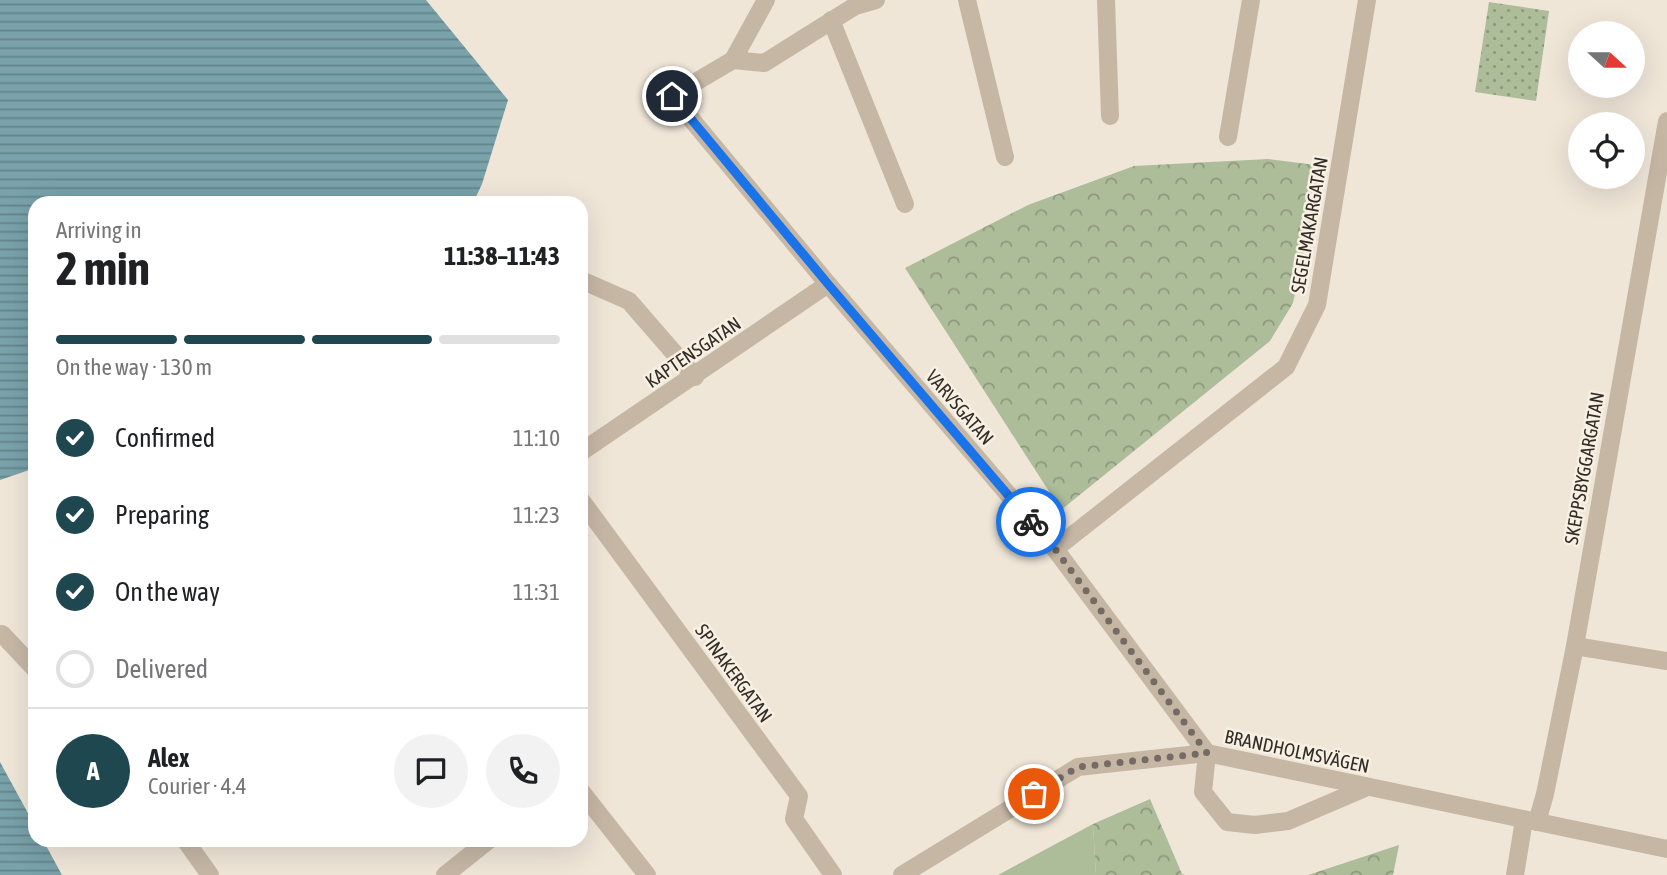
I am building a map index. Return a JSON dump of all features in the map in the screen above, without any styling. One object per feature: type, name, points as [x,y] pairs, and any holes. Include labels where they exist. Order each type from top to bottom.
[{"type":"street","points":[[766,0],[733,60],[764,63],[855,6],[876,0]]},
{"type":"street","points":[[967,0],[1005,157]]},
{"type":"street","points":[[1106,0],[1110,116]]},
{"type":"street","points":[[1228,136],[1251,0]]},
{"type":"street","name":"SEGELMAKARGATAN","points":[[1055,549],[1286,367],[1317,305],[1367,0]]},
{"type":"street","points":[[831,20],[905,204]]},
{"type":"street","name":"VARVSGATAN","points":[[733,60],[672,96],[828,284],[1055,549],[1207,753]]},
{"type":"street","name":"SKEPPSBYGGARGATAN","points":[[1515,875],[1530,821],[1545,794],[1574,646],[1667,121]]},
{"type":"street","points":[[588,283],[629,301],[695,377]]},
{"type":"street","name":"KAPTENSGATAN","points":[[588,447],[828,284]]},
{"type":"street","name":"SPINAKERGATAN","points":[[588,510],[799,796],[794,820],[834,875]]},
{"type":"street","points":[[2,634],[28,662]]},
{"type":"street","points":[[1574,646],[1667,661]]},
{"type":"street","points":[[1207,753],[1203,792],[1227,822],[1255,825],[1288,821],[1365,788]]},
{"type":"street","name":"BRANDHOLMSVÄGEN","points":[[902,875],[1078,767],[1207,753],[1667,849]]},
{"type":"street","points":[[588,800],[648,875]]},
{"type":"street","points":[[190,847],[210,875]]},
{"type":"street","points":[[445,875],[480,847]]},
{"type":"green space","points":[[1489,2],[1549,11],[1536,101],[1475,92]]},
{"type":"green space","points":[[1268,159],[1323,166],[1293,303],[1270,341],[1061,510],[905,268],[1028,205],[1134,166]]},
{"type":"green space","points":[[1150,799],[1182,874],[1185,875],[1096,875],[1093,824]]},
{"type":"green space","points":[[1093,824],[1096,875],[998,875]]},
{"type":"green space","points":[[1399,845],[1393,875],[1308,875]]},
{"type":"water","points":[[0,0],[426,0],[508,100],[476,196],[28,196],[28,470],[0,480]]},
{"type":"water","points":[[0,762],[28,813],[28,847],[47,847],[62,875],[0,875]]},
{"type":"way so far","points":[[1031,522],[1055,549],[1207,753],[1078,767],[1034,794]]},
{"type":"route","points":[[672,96],[1031,522]]}]
